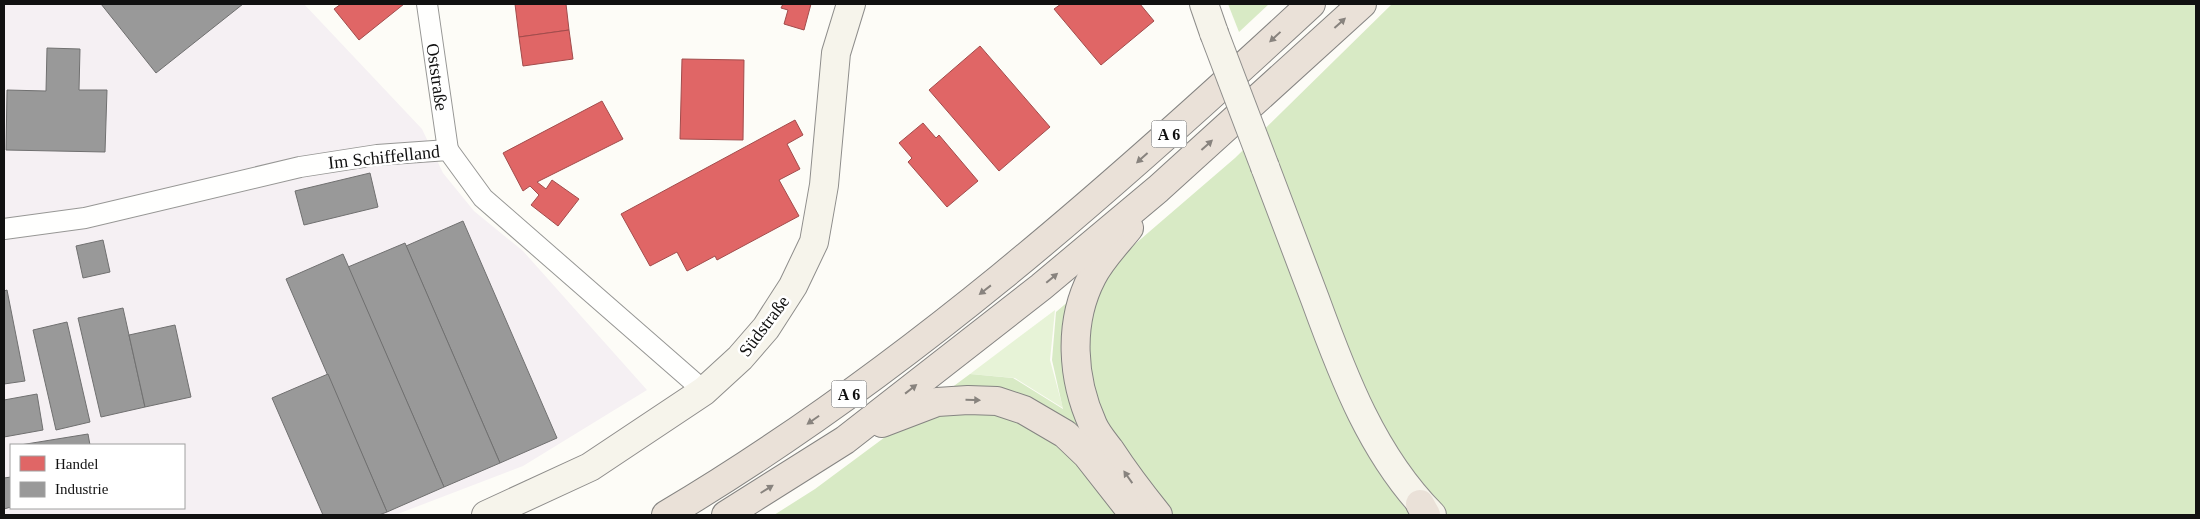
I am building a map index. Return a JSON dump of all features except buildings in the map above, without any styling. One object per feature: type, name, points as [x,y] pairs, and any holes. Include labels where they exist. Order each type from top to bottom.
[{"type":"highway","name":"A 6","points":[[666,515],[772,449],[834,406],[1023,260],[1138,162],[1310,4]]},
{"type":"highway","name":"A 6","points":[[726,515],[844,440],[1041,287],[1158,189],[1362,4]]},
{"type":"highway","points":[[1158,189],[1092,276],[1082,303],[1076,328],[1076,367],[1082,394],[1094,426],[1131,481],[1158,515]]},
{"type":"highway","points":[[844,440],[906,413],[938,402],[997,401],[1024,410],[1065,434],[1087,455],[1134,515]]},
{"type":"street","name":"Oststraße","points":[[426,4],[448,150]]},
{"type":"street","name":"Südstraße","points":[[486,515],[590,467],[704,390],[740,358],[766,328],[794,286],[814,242],[824,185],[836,54],[851,4]]},
{"type":"street","points":[[1204,4],[1332,346],[1379,448],[1426,511]]},
{"type":"street","name":"Im Schiffelland","points":[[4,229],[85,218],[300,167],[376,155],[448,150],[483,198],[704,390]]},
{"type":"shaded area","points":[[4,4],[304,4],[422,129],[443,173],[474,211],[523,251],[647,390],[523,466],[395,515],[4,515]]},
{"type":"green space","points":[[1228,4],[1269,4],[1239,32]]},
{"type":"green space","points":[[1392,4],[2196,4],[2196,515],[774,515],[815,489],[970,374],[1013,378],[1063,409],[1052,360],[1056,312],[1235,158]]},
{"type":"green space","points":[[1055,310],[1050,360],[1063,408],[1015,378],[970,374]]}]
